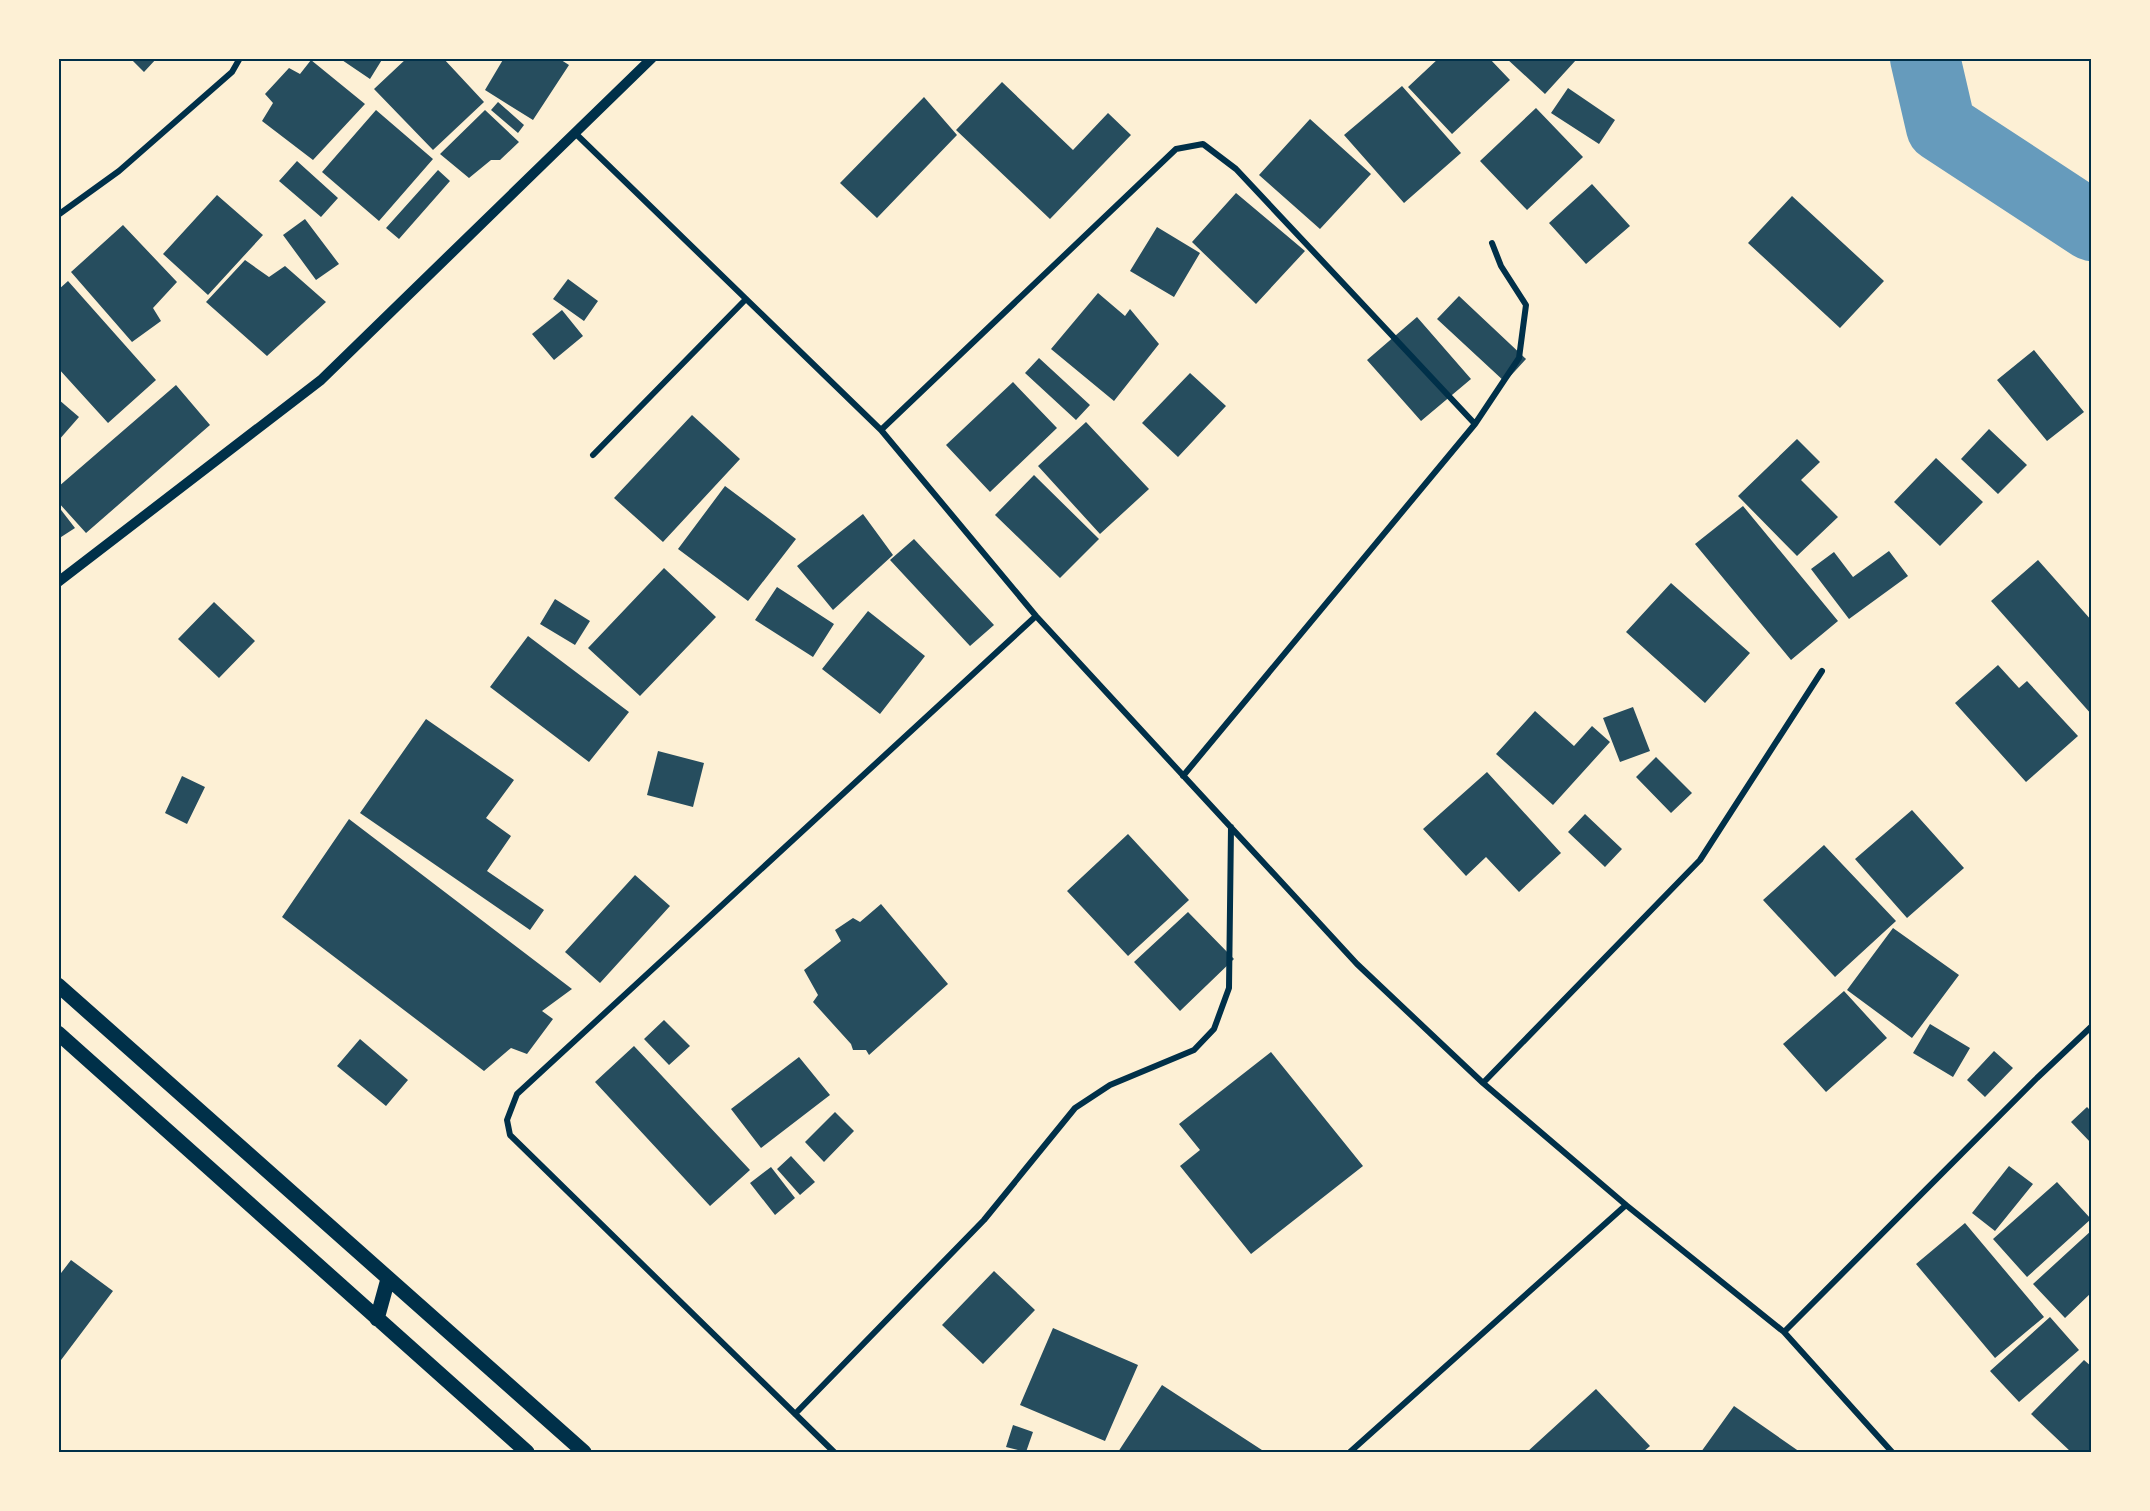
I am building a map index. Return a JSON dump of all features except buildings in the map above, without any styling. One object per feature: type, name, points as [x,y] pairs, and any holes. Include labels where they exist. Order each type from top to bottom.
[{"type":"main road","points":[[58,985],[584,1452]]},
{"type":"main road","points":[[58,1034],[527,1452]]},
{"type":"main road","points":[[377,1318],[388,1279]]},
{"type":"street","points":[[58,214],[119,171],[232,72],[240,58]]},
{"type":"street","points":[[58,582],[321,380],[652,58]]},
{"type":"street","points":[[574,132],[881,430],[1036,616],[1357,964],[1483,1083],[1626,1204],[1784,1332],[1892,1452]]},
{"type":"street","points":[[881,430],[1176,149],[1203,144],[1236,169],[1475,424]]},
{"type":"street","points":[[1184,776],[1475,424],[1519,358],[1526,305],[1501,266],[1492,243]]},
{"type":"street","points":[[593,455],[746,299]]},
{"type":"street","points":[[834,1452],[510,1135],[507,1120],[517,1094],[1036,616]]},
{"type":"street","points":[[1483,1083],[1700,860],[1822,671]]},
{"type":"street","points":[[795,1414],[984,1220],[1075,1108],[1110,1085],[1194,1050],[1214,1029],[1229,988],[1231,827]]},
{"type":"street","points":[[1784,1332],[2091,1026]]},
{"type":"street","points":[[1350,1452],[1626,1204]]},
{"type":"waterway","points":[[1925,58],[1941,127],[2092,226]]}]
